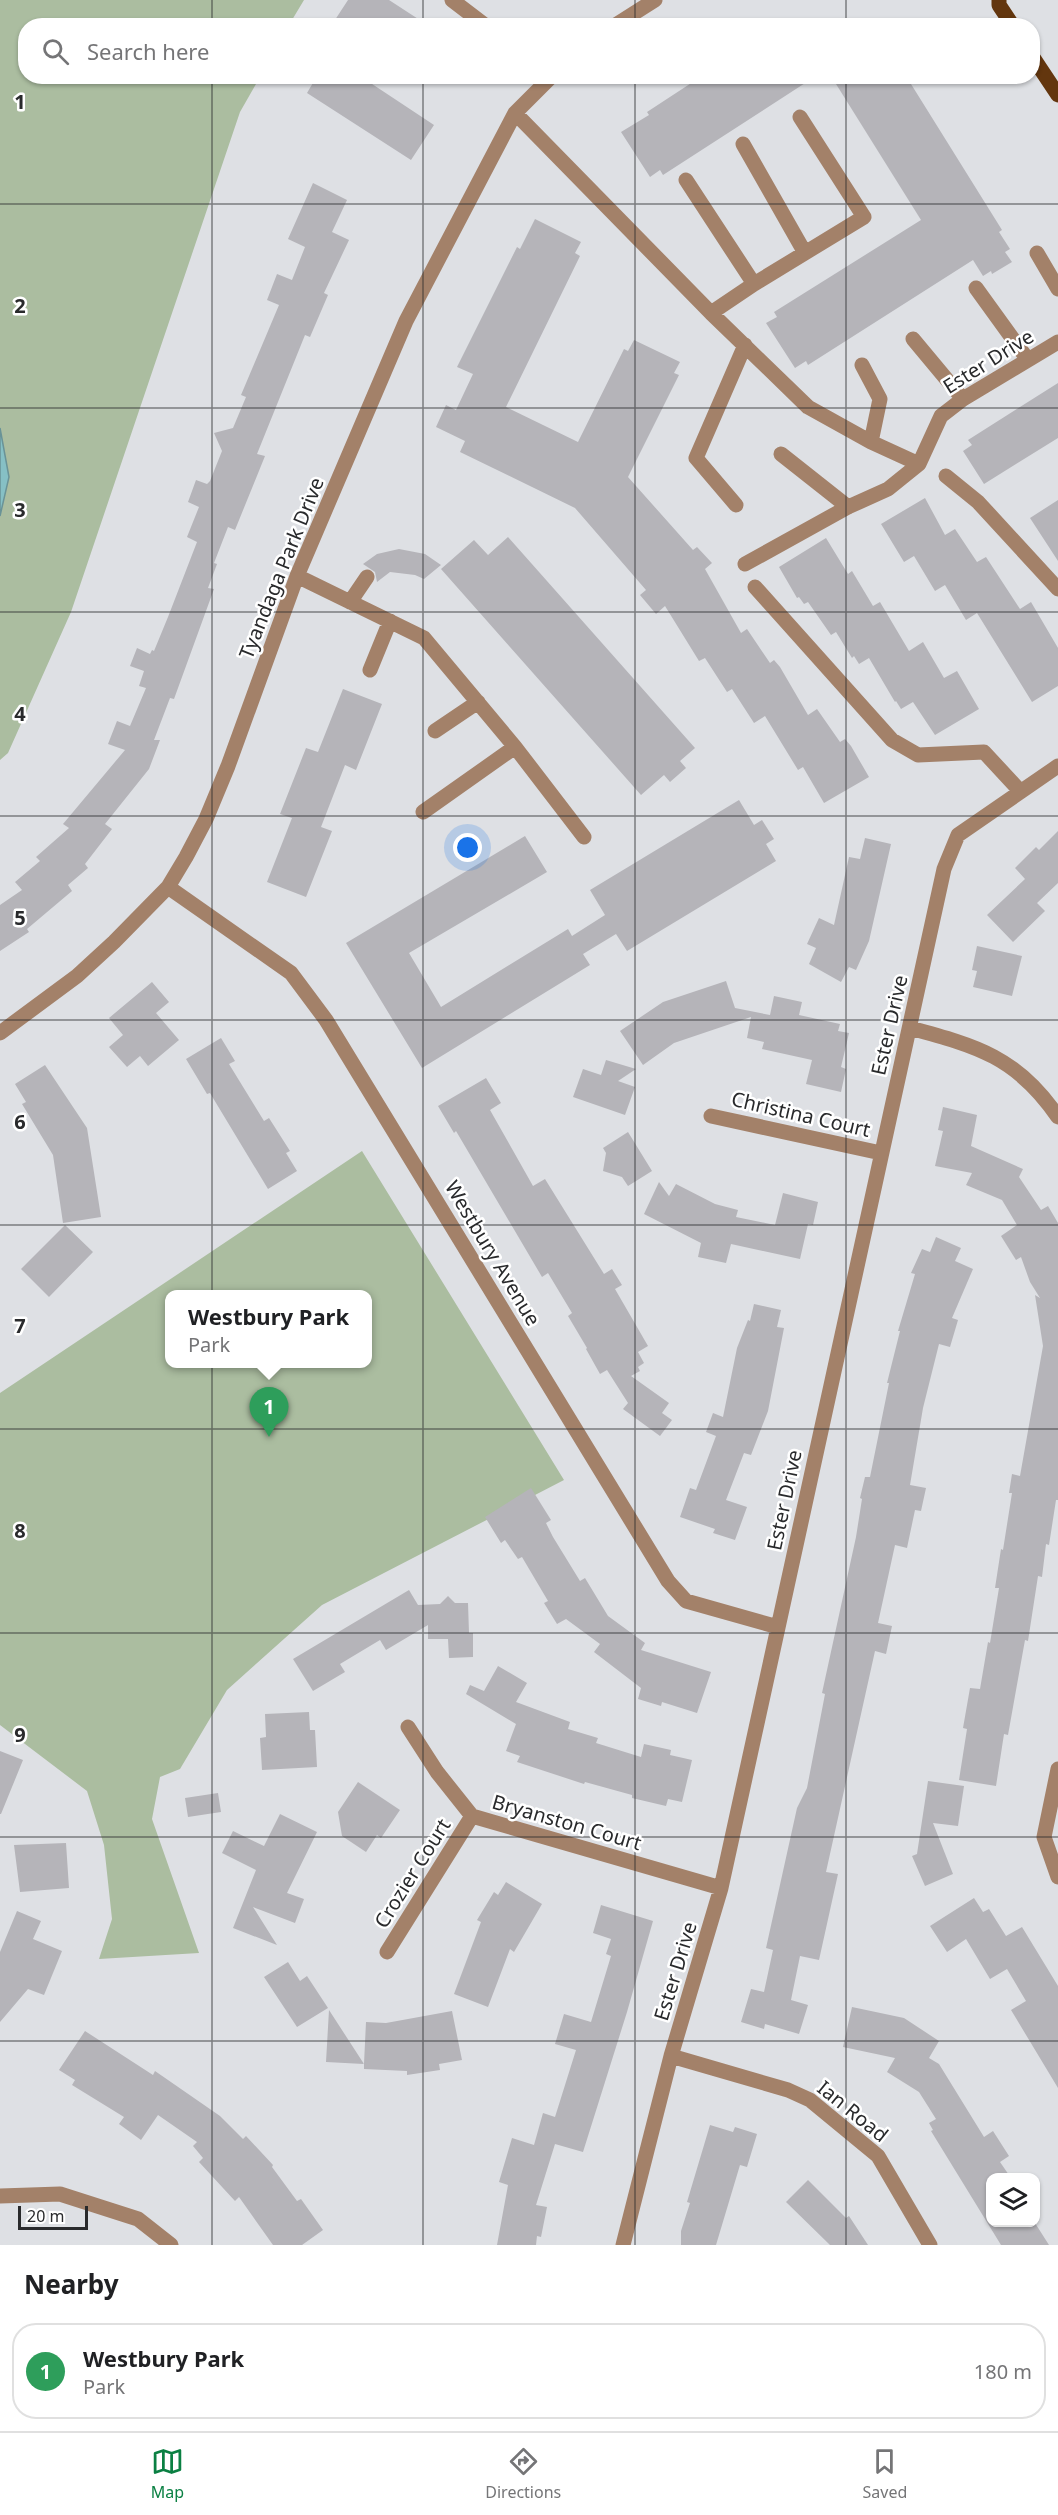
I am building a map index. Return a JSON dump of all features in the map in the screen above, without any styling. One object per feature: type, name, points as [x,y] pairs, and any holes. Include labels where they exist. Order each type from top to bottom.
[{"type":"main road","points":[[996,2],[1007,18]]},
{"type":"main road","points":[[1040,68],[1058,95]]},
{"type":"street","points":[[452,0],[476,18]]},
{"type":"street","points":[[627,18],[655,0]]},
{"type":"street","name":"Tyandaga Park Drive","points":[[0,1033],[77,976],[168,887],[207,819],[297,576],[406,321],[514,113],[544,84]]},
{"type":"street","points":[[514,113],[711,313],[808,406],[871,442],[918,464],[888,489],[848,507],[745,564]]},
{"type":"street","points":[[711,313],[864,217],[800,117]]},
{"type":"street","points":[[743,144],[805,253]]},
{"type":"street","points":[[686,180],[754,284]]},
{"type":"street","points":[[1037,253],[1058,289]]},
{"type":"street","points":[[976,288],[1028,360]]},
{"type":"street","points":[[913,339],[963,399]]},
{"type":"street","name":"Ester Drive","points":[[918,464],[941,416],[963,399],[1058,342]]},
{"type":"street","points":[[736,505],[696,458],[745,345]]},
{"type":"street","points":[[862,365],[880,399],[871,442]]},
{"type":"street","points":[[781,454],[848,507]]},
{"type":"street","points":[[946,476],[978,502],[1058,589]]},
{"type":"street","points":[[297,576],[424,638],[515,747],[584,837]]},
{"type":"street","points":[[350,602],[367,577]]},
{"type":"street","points":[[754,587],[892,740],[918,755],[984,752],[1020,790]]},
{"type":"street","points":[[370,670],[390,621]]},
{"type":"street","points":[[435,731],[478,702]]},
{"type":"street","points":[[423,812],[515,747]]},
{"type":"street","name":"Ester Drive","points":[[623,2245],[671,2056],[722,1888],[945,869],[958,835],[1020,790],[1058,766]]},
{"type":"street","name":"Westbury Avenue","points":[[168,887],[291,973],[326,1020],[668,1581],[686,1601],[778,1627]]},
{"type":"street","points":[[910,1028],[956,1040],[996,1056],[1028,1080],[1058,1117]]},
{"type":"street","name":"Christina Court","points":[[711,1116],[881,1154]]},
{"type":"street","name":"Bryanston Court","points":[[408,1727],[437,1772],[472,1816],[722,1888]]},
{"type":"street","points":[[1058,1769],[1044,1837],[1058,1877]]},
{"type":"street","name":"Crozier Court","points":[[387,1952],[472,1816]]},
{"type":"street","name":"Ian Road","points":[[671,2056],[788,2090],[810,2100],[878,2156],[930,2245]]},
{"type":"street","points":[[0,2196],[60,2194],[138,2219],[171,2245]]},
{"type":"green space","points":[[0,0],[304,0],[293,18],[18,18],[18,84],[256,84],[240,112],[71,612],[8,753],[0,760]]},
{"type":"green space","points":[[362,1151],[564,1480],[322,1605],[227,1690],[180,1769],[160,1777],[152,1819],[199,1953],[99,1959],[112,1919],[104,1845],[87,1791],[0,1725],[0,1393]]},
{"type":"water","points":[[0,428],[9,477],[0,516]]},
{"type":"building","points":[[348,0],[389,0],[417,18],[336,18]]},
{"type":"building","points":[[312,84],[372,84],[434,125],[411,160],[307,93]]},
{"type":"building","points":[[690,84],[804,84],[663,175],[660,170],[650,177],[621,132],[649,115],[647,112]]},
{"type":"building","points":[[836,84],[911,84],[1002,230],[999,232],[1010,249],[1005,252],[1012,262],[992,274],[991,271],[983,276],[973,260],[808,365],[806,361],[795,368],[766,323],[777,317],[774,312],[921,220]]},
{"type":"building","points":[[313,183],[347,200],[332,232],[349,240],[324,293],[328,295],[310,337],[305,335],[257,454],[265,456],[235,530],[228,527],[214,563],[217,564],[208,588],[214,589],[174,699],[170,698],[154,740],[160,740],[149,769],[105,824],[112,829],[85,864],[88,868],[68,885],[72,891],[27,929],[29,932],[0,951],[0,905],[22,890],[15,882],[40,861],[36,857],[69,828],[63,824],[125,750],[108,744],[117,721],[130,726],[146,688],[139,686],[144,671],[130,666],[137,648],[150,654],[152,650],[154,651],[197,542],[187,537],[199,507],[188,502],[196,480],[207,484],[210,481],[222,451],[214,433],[233,428],[246,397],[241,395],[279,305],[267,300],[277,274],[292,280],[305,247],[288,239]]},
{"type":"building","points":[[535,219],[581,242],[575,253],[580,256],[506,407],[578,442],[624,349],[628,351],[634,340],[680,362],[674,373],[679,375],[628,477],[693,550],[697,547],[712,563],[705,569],[741,633],[747,629],[770,663],[774,660],[780,667],[808,715],[817,709],[840,742],[845,739],[851,746],[869,777],[824,803],[803,767],[798,770],[765,716],[754,723],[732,689],[727,692],[705,658],[699,661],[665,606],[656,614],[640,595],[646,590],[575,508],[460,452],[465,441],[436,427],[446,405],[456,410],[473,374],[457,367],[517,247],[520,249]]},
{"type":"building","points":[[1058,383],[1058,438],[984,484],[963,451],[972,445],[968,440]]},
{"type":"building","points":[[925,498],[945,535],[955,529],[977,562],[986,557],[1020,609],[1031,602],[1058,648],[1058,686],[1032,702],[977,613],[966,620],[945,585],[935,591],[914,556],[904,562],[881,524]]},
{"type":"building","points":[[1058,500],[1058,561],[1030,518]]},
{"type":"building","points":[[508,537],[695,748],[680,761],[686,768],[670,782],[664,775],[641,795],[441,569],[474,540],[488,555]]},
{"type":"building","points":[[826,538],[848,574],[852,571],[873,606],[880,602],[909,651],[923,642],[944,678],[957,671],[979,709],[935,735],[913,702],[901,709],[895,702],[869,658],[859,664],[854,656],[852,658],[836,632],[831,635],[808,602],[804,604],[799,597],[797,598],[779,567]]},
{"type":"building","points":[[399,549],[425,554],[441,565],[424,579],[415,575],[390,572],[377,582],[375,572],[363,564],[377,554]]},
{"type":"building","points":[[343,689],[382,704],[356,770],[345,765],[321,827],[332,831],[306,897],[267,882],[292,818],[280,814],[306,748],[318,752]]},
{"type":"building","points":[[739,800],[754,825],[762,820],[774,839],[766,844],[776,861],[627,951],[616,934],[583,954],[590,965],[422,1068],[346,943],[525,836],[547,872],[409,953],[441,1007],[568,929],[572,936],[605,915],[590,890]]},
{"type":"building","points":[[1058,831],[1058,883],[1037,903],[1045,911],[1013,942],[987,915],[1025,879],[1015,868],[1036,847],[1039,850]]},
{"type":"building","points":[[865,838],[891,844],[869,941],[856,970],[849,967],[841,982],[809,964],[816,948],[807,944],[819,918],[834,925],[849,857],[860,859]]},
{"type":"building","points":[[977,946],[1022,956],[1012,996],[973,987],[977,971],[972,970]]},
{"type":"building","points":[[726,981],[735,1008],[770,1015],[774,996],[802,1002],[799,1015],[840,1024],[838,1031],[849,1033],[841,1067],[846,1069],[841,1092],[806,1084],[812,1060],[762,1049],[764,1042],[747,1038],[751,1017],[674,1043],[643,1065],[620,1031],[663,1002]]},
{"type":"building","points":[[152,982],[169,1002],[156,1013],[179,1040],[148,1066],[140,1056],[127,1067],[109,1047],[123,1035],[109,1018]]},
{"type":"building","points":[[221,1038],[235,1061],[229,1064],[264,1121],[269,1118],[290,1151],[286,1153],[297,1171],[268,1189],[210,1093],[207,1094],[186,1059]]},
{"type":"building","points":[[606,1060],[636,1069],[618,1081],[635,1087],[625,1115],[573,1097],[583,1069],[601,1075]]},
{"type":"building","points":[[45,1065],[87,1128],[101,1217],[63,1223],[53,1155],[22,1104],[26,1102],[15,1084]]},
{"type":"building","points":[[486,1078],[501,1103],[490,1110],[533,1186],[545,1179],[604,1274],[612,1269],[622,1285],[615,1289],[648,1346],[638,1352],[644,1363],[638,1367],[640,1371],[631,1376],[669,1403],[662,1413],[672,1420],[660,1436],[623,1409],[628,1403],[607,1370],[600,1374],[568,1316],[572,1313],[548,1273],[542,1277],[456,1131],[454,1133],[438,1106]]},
{"type":"building","points":[[943,1107],[977,1115],[971,1146],[1023,1169],[1019,1177],[1041,1210],[1048,1206],[1058,1223],[1058,1500],[1056,1500],[1049,1545],[1046,1544],[1042,1577],[1038,1576],[1028,1641],[1025,1640],[1008,1735],[1004,1734],[996,1786],[959,1780],[967,1729],[963,1728],[970,1688],[980,1689],[988,1642],[990,1643],[999,1588],[995,1588],[1012,1493],[1009,1493],[1012,1474],[1020,1476],[1043,1346],[1035,1295],[1040,1298],[1030,1282],[1021,1257],[1016,1260],[1001,1236],[1017,1225],[1002,1200],[966,1185],[972,1173],[935,1166],[943,1131],[938,1130]]},
{"type":"building","points":[[628,1132],[652,1171],[628,1186],[622,1177],[603,1171],[606,1153],[603,1148]]},
{"type":"building","points":[[659,1182],[669,1196],[676,1184],[715,1204],[738,1210],[736,1217],[775,1225],[783,1193],[818,1202],[813,1225],[808,1224],[800,1259],[731,1244],[726,1263],[698,1257],[701,1243],[644,1214]]},
{"type":"building","points":[[65,1225],[93,1252],[49,1297],[21,1269]]},
{"type":"building","points":[[936,1237],[961,1248],[955,1261],[973,1269],[952,1318],[958,1320],[950,1347],[939,1344],[923,1408],[910,1485],[926,1488],[921,1511],[915,1510],[907,1548],[895,1545],[878,1623],[892,1626],[886,1654],[875,1651],[826,1872],[838,1874],[819,1960],[800,1956],[791,2000],[808,2005],[799,2034],[765,2024],[764,2029],[741,2022],[751,1989],[764,1992],[773,1950],[766,1948],[797,1808],[807,1788],[825,1694],[822,1693],[856,1537],[862,1499],[860,1498],[865,1477],[870,1477],[889,1383],[887,1383],[900,1331],[898,1331],[915,1274],[911,1273],[922,1249],[930,1252]]},
{"type":"building","points":[[754,1304],[781,1310],[777,1327],[784,1328],[768,1411],[751,1455],[744,1453],[726,1500],[747,1507],[735,1540],[713,1533],[715,1529],[680,1517],[690,1488],[696,1490],[716,1436],[706,1432],[713,1413],[723,1417],[737,1348],[748,1320],[750,1321]]},
{"type":"building","points":[[531,1488],[551,1520],[546,1523],[553,1537],[580,1581],[585,1578],[608,1616],[645,1643],[641,1650],[711,1672],[697,1713],[662,1702],[661,1706],[638,1699],[641,1688],[594,1652],[600,1644],[566,1619],[557,1624],[544,1603],[548,1601],[522,1557],[518,1559],[505,1540],[501,1543],[485,1517]]},
{"type":"building","points":[[409,1590],[418,1605],[440,1604],[448,1596],[455,1603],[468,1603],[469,1633],[473,1633],[473,1657],[449,1658],[448,1639],[428,1639],[428,1625],[386,1650],[380,1640],[340,1664],[345,1672],[313,1691],[293,1659]]},
{"type":"building","points":[[498,1666],[527,1683],[516,1702],[570,1722],[568,1729],[598,1738],[596,1743],[641,1757],[644,1744],[671,1750],[670,1755],[692,1760],[682,1802],[668,1799],[666,1806],[632,1798],[632,1795],[585,1782],[584,1784],[517,1762],[520,1756],[506,1751],[516,1724],[466,1694],[470,1685],[484,1691]]},
{"type":"building","points":[[309,1712],[310,1730],[315,1730],[317,1767],[262,1770],[260,1738],[266,1737],[265,1714]]},
{"type":"building","points":[[0,1751],[23,1760],[1,1814],[0,1814]]},
{"type":"building","points":[[928,1781],[964,1786],[958,1826],[933,1823],[953,1874],[925,1886],[912,1856],[917,1854]]},
{"type":"building","points":[[358,1782],[400,1810],[381,1838],[377,1835],[366,1852],[342,1836],[338,1812]]},
{"type":"building","points":[[218,1793],[221,1812],[188,1817],[185,1798]]},
{"type":"building","points":[[280,1814],[317,1832],[287,1893],[304,1899],[295,1923],[253,1907],[277,1945],[233,1928],[256,1870],[222,1853],[233,1831],[264,1846]]},
{"type":"building","points":[[66,1843],[69,1888],[20,1892],[14,1845]]},
{"type":"building","points":[[506,1882],[542,1904],[514,1952],[510,1949],[488,2007],[454,1994],[481,1922],[477,1920],[494,1892],[498,1895]]},
{"type":"building","points":[[974,1898],[983,1912],[989,1909],[1006,1936],[1022,1927],[1058,1986],[1058,2088],[1011,2010],[1026,2001],[1007,1969],[990,1979],[966,1939],[947,1952],[930,1926]]},
{"type":"building","points":[[601,1905],[653,1921],[627,2012],[583,2152],[555,2144],[536,2205],[547,2207],[541,2237],[537,2236],[536,2245],[497,2245],[508,2185],[499,2182],[512,2138],[534,2145],[543,2113],[555,2117],[576,2050],[555,2044],[564,2014],[591,2022],[611,1956],[606,1954],[611,1939],[593,1933]]},
{"type":"building","points":[[17,1911],[41,1921],[33,1939],[62,1951],[44,1995],[28,1989],[0,2022],[0,1952]]},
{"type":"building","points":[[288,1962],[300,1981],[307,1976],[328,2008],[297,2027],[264,1977]]},
{"type":"building","points":[[852,2007],[904,2018],[939,2041],[929,2058],[939,2064],[984,2137],[993,2131],[1009,2156],[1000,2162],[1008,2173],[986,2173],[986,2221],[931,2131],[933,2130],[929,2123],[936,2119],[919,2092],[887,2072],[895,2058],[843,2047]]},
{"type":"building","points":[[329,2010],[364,2064],[326,2062]]},
{"type":"building","points":[[452,2011],[462,2060],[439,2064],[440,2070],[407,2075],[407,2071],[364,2069],[366,2022],[386,2023]]},
{"type":"building","points":[[85,2031],[153,2075],[155,2071],[220,2116],[243,2139],[246,2136],[273,2165],[272,2167],[297,2201],[301,2199],[323,2230],[302,2245],[273,2245],[239,2197],[235,2201],[199,2162],[203,2158],[193,2146],[197,2142],[158,2115],[141,2140],[119,2124],[124,2117],[72,2085],[75,2080],[59,2070]]},
{"type":"building","points":[[710,2125],[733,2132],[735,2127],[757,2134],[747,2167],[740,2165],[716,2245],[681,2245],[681,2231],[690,2203],[687,2202]]},
{"type":"building","points":[[808,2180],[846,2218],[849,2216],[868,2245],[830,2245],[786,2202]]},
{"type":"building","points":[[990,2227],[1038,2227],[1049,2245],[1001,2245]]},
{"type":"place","name":"Westbury Park","points":[[269,1437]]}]
